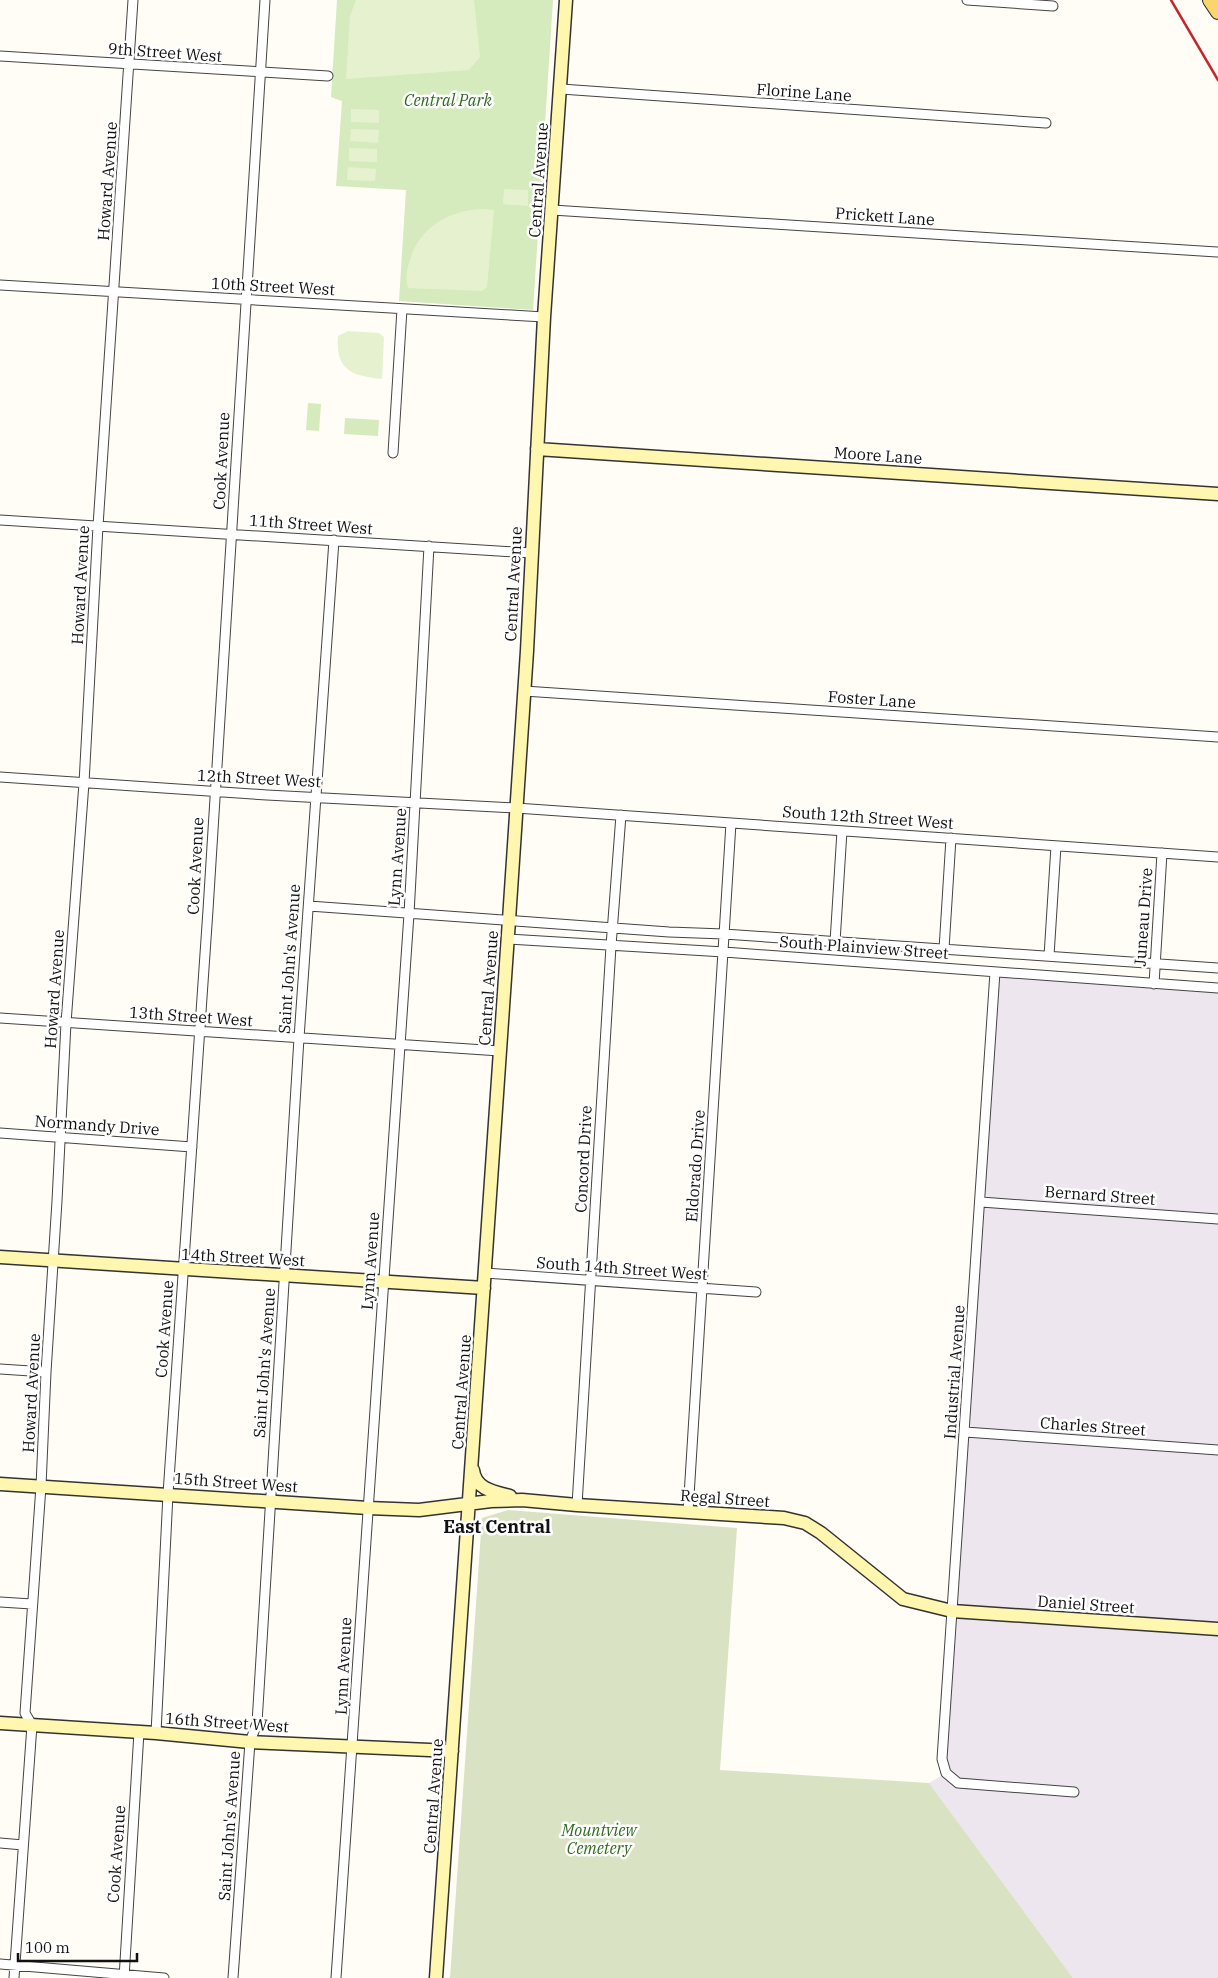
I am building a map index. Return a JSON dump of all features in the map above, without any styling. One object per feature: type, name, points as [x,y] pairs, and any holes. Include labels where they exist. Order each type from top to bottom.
[{"type":"main road","points":[[1210,0],[1218,12]]},
{"type":"main road","points":[[1216,0],[1218,4]]},
{"type":"street","name":"Howard Avenue","points":[[14,1978],[32,1725],[25,1713],[41,1486],[59,1137],[84,783],[98,526],[133,0]]},
{"type":"street","name":"Cook Avenue","points":[[156,1733],[168,1494],[215,791],[264,0]]},
{"type":"street","name":"Central Avenue","points":[[436,1978],[508,938],[524,691],[544,317],[566,0]]},
{"type":"street","points":[[967,0],[1053,6]]},
{"type":"street","name":"9th Street West","points":[[0,56],[328,76]]},
{"type":"street","name":"Florine Lane","points":[[561,89],[1046,123]]},
{"type":"street","name":"Prickett Lane","points":[[552,210],[1217,252]]},
{"type":"street","name":"10th Street West","points":[[0,285],[544,317]]},
{"type":"street","points":[[393,453],[402,309]]},
{"type":"street","name":"Moore Lane","points":[[537,448],[1218,494]]},
{"type":"street","name":"11th Street West","points":[[0,520],[531,553]]},
{"type":"street","name":"Saint John's Avenue","points":[[233,1978],[250,1742],[257,1723],[299,1038],[334,540]]},
{"type":"street","name":"Lynn Avenue","points":[[336,1978],[400,1044],[429,546]]},
{"type":"street","name":"Foster Lane","points":[[524,691],[1218,737]]},
{"type":"street","name":"12th Street West","points":[[0,777],[516,808]]},
{"type":"street","name":"South 12th Street West","points":[[516,808],[1218,857]]},
{"type":"street","name":"Concord Drive","points":[[578,1505],[612,927],[621,815]]},
{"type":"street","name":"Eldorado Drive","points":[[688,1512],[731,823]]},
{"type":"street","points":[[835,942],[842,830]]},
{"type":"street","points":[[944,949],[951,838]]},
{"type":"street","points":[[1049,956],[1056,846]]},
{"type":"street","name":"Juneau Drive","points":[[1154,984],[1162,853]]},
{"type":"street","name":"South Plainview Street","points":[[308,906],[1218,968]]},
{"type":"street","name":"South Plainview Street","points":[[508,938],[1218,988]]},
{"type":"street","name":"Industrial Avenue","points":[[995,972],[942,1759],[946,1773],[958,1783],[1074,1792]]},
{"type":"street","name":"13th Street West","points":[[0,1018],[500,1051]]},
{"type":"street","name":"Normandy Drive","points":[[0,1133],[192,1147]]},
{"type":"street","name":"Bernard Street","points":[[980,1202],[1218,1219]]},
{"type":"street","name":"14th Street West","points":[[0,1257],[484,1288]]},
{"type":"street","name":"South 14th Street West","points":[[485,1273],[702,1290],[756,1292]]},
{"type":"street","points":[[0,1369],[46,1372]]},
{"type":"street","name":"Charles Street","points":[[965,1432],[1218,1450]]},
{"type":"street","points":[[472,1464],[473,1474],[481,1486],[490,1491],[522,1500]]},
{"type":"street","name":"15th Street West","points":[[0,1484],[368,1508],[419,1510],[469,1504]]},
{"type":"street","name":"Regal Street","points":[[469,1504],[522,1500],[784,1518],[805,1523],[821,1533],[903,1599],[952,1611]]},
{"type":"street","points":[[0,1602],[32,1604]]},
{"type":"street","name":"Daniel Street","points":[[952,1611],[1218,1629]]},
{"type":"street","name":"16th Street West","points":[[0,1723],[156,1733],[250,1742],[353,1745],[452,1751]]},
{"type":"street","name":"Cook Avenue","points":[[124,1976],[139,1732]]},
{"type":"street","points":[[0,1843],[23,1845]]},
{"type":"street","points":[[0,1964],[164,1978]]},
{"type":"shaded area","points":[[995,972],[1218,988],[1218,1978],[1073,1978],[929,1783],[946,1773],[942,1759]]},
{"type":"green space","name":"Central Park","points":[[337,0],[553,0],[533,310],[399,301],[406,190],[336,186],[342,101],[331,97]]},
{"type":"green space","points":[[356,0],[474,0],[480,57],[469,70],[346,79],[350,16]]},
{"type":"green space","points":[[351,109],[379,110],[379,123],[351,122]]},
{"type":"green space","points":[[351,129],[379,130],[378,143],[350,141]]},
{"type":"green space","points":[[349,148],[377,149],[377,162],[349,161]]},
{"type":"green space","points":[[348,167],[376,169],[375,181],[347,180]]},
{"type":"green space","points":[[504,189],[528,190],[528,206],[503,204]]},
{"type":"green space","points":[[483,209],[494,210],[487,287],[482,291],[408,288],[408,265],[422,236],[439,221],[449,216],[460,212]]},
{"type":"green space","points":[[348,331],[379,333],[384,337],[382,379],[354,373],[343,364],[339,357],[338,336]]},
{"type":"green space","points":[[308,403],[321,404],[319,431],[306,430]]},
{"type":"green space","points":[[345,418],[379,420],[378,436],[344,434]]},
{"type":"green space","name":"Mountview Cemetery","points":[[508,1510],[737,1528],[720,1770],[929,1783],[1073,1978],[450,1978],[482,1518]]},
{"type":"railway","points":[[1171,0],[1218,80]]},
{"type":"district","name":"East Central","points":[[497,1526]]}]
